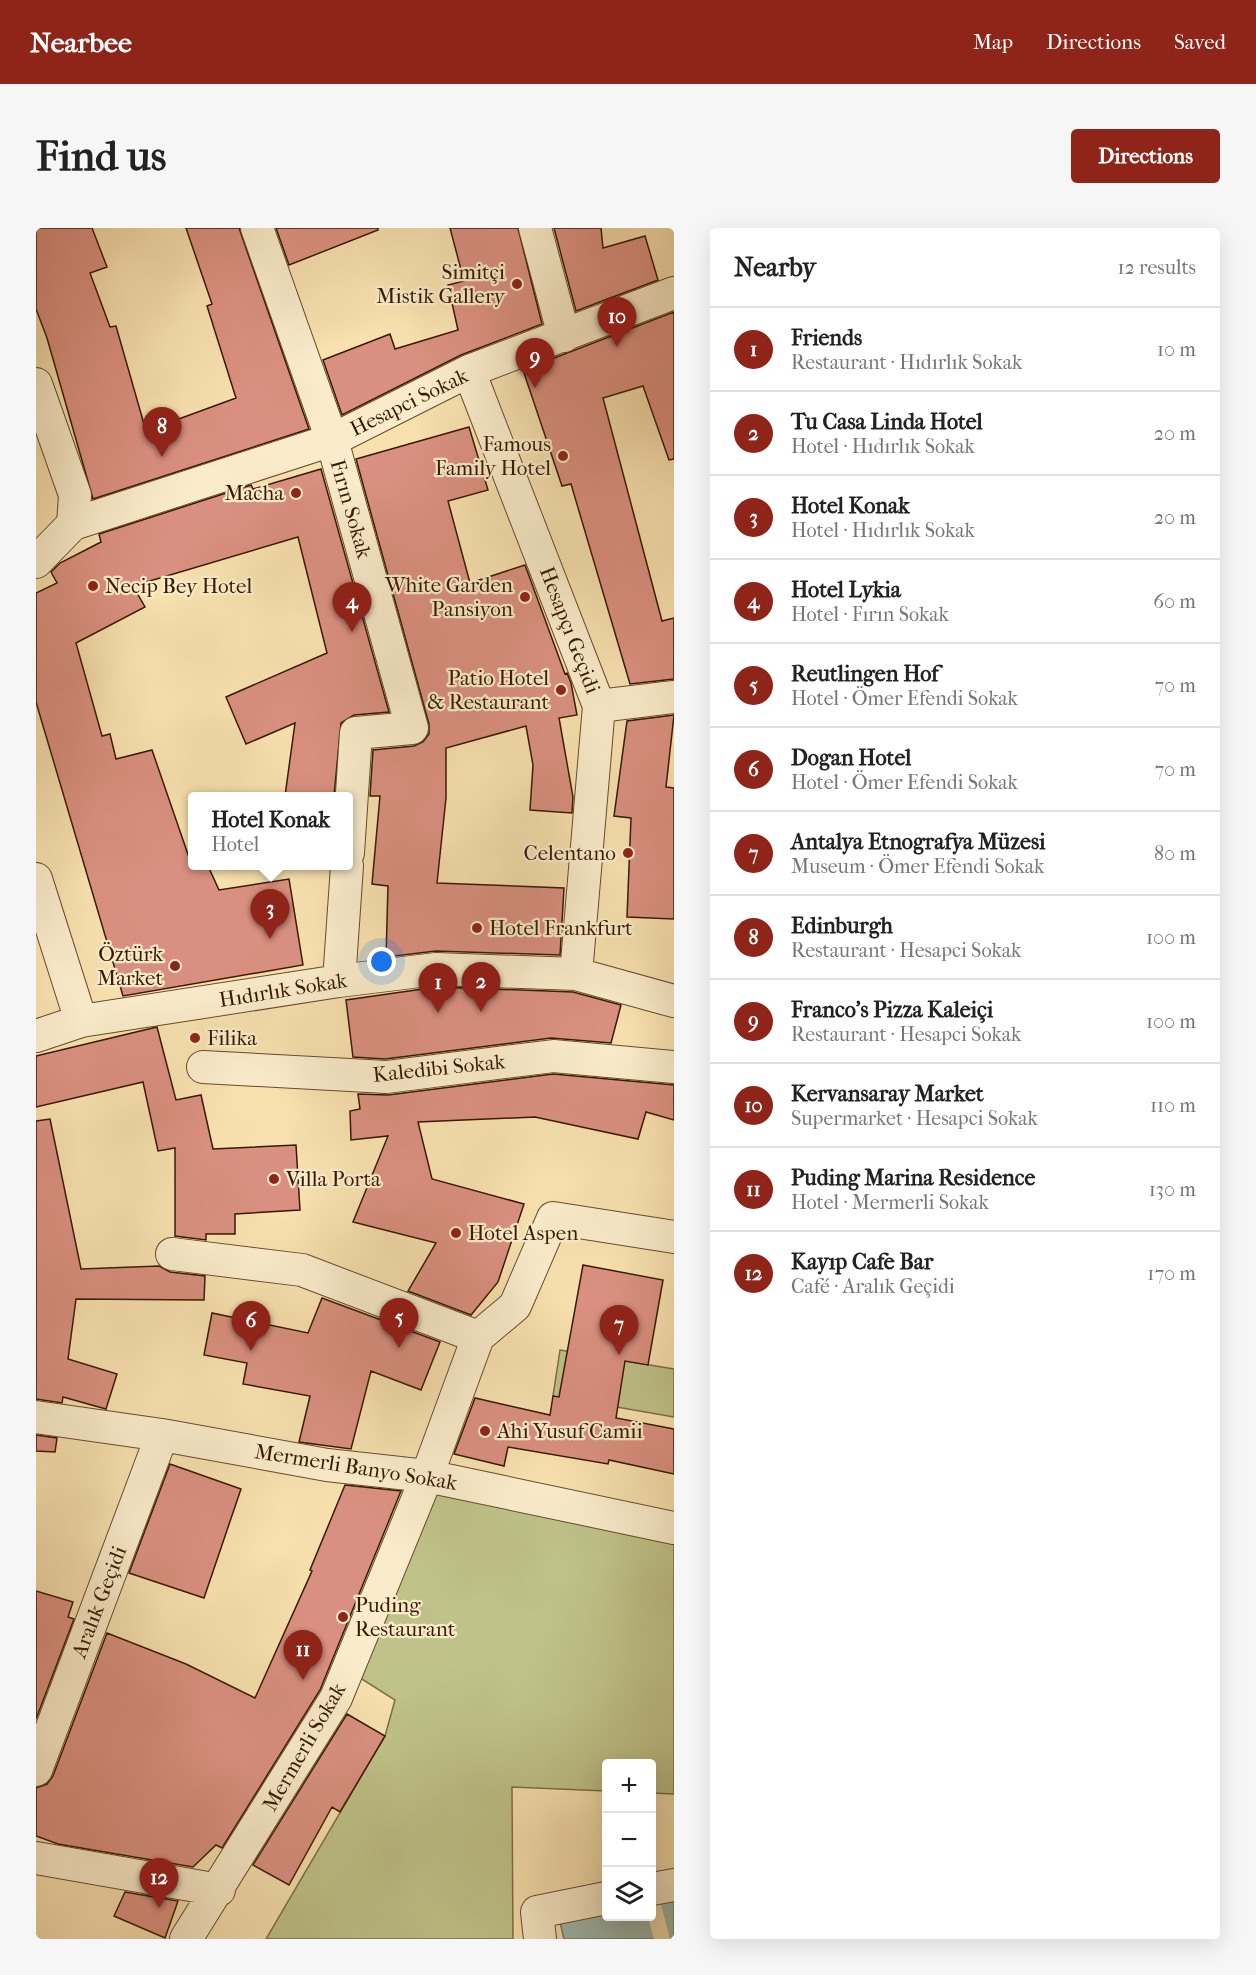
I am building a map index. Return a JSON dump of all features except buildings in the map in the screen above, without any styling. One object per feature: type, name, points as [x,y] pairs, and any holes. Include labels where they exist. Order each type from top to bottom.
[{"type":"street","name":"Fırın Sokak","points":[[257,228],[332,440],[412,728],[356,733],[352,792]]},
{"type":"street","points":[[535,228],[564,336]]},
{"type":"street","name":"Hesapci Sokak","points":[[73,524],[332,440],[469,371],[674,293]]},
{"type":"street","name":"Hesapçı Geçidi","points":[[469,371],[599,706],[576,974]]},
{"type":"street","points":[[36,384],[75,495],[73,524],[36,562]]},
{"type":"street","points":[[599,706],[674,697]]},
{"type":"street","points":[[339,981],[347,870]]},
{"type":"street","points":[[36,879],[81,1021]]},
{"type":"street","name":"Hıdırlık Sokak","points":[[36,1036],[81,1021],[339,981],[436,969],[576,974],[674,1001]]},
{"type":"street","name":"Kaledibi Sokak","points":[[203,1067],[386,1077],[553,1056],[674,1067]]},
{"type":"street","points":[[172,1254],[302,1270],[478,1337],[515,1306],[553,1218],[674,1237]]},
{"type":"street","name":"Mermerli Sokak","points":[[186,1939],[219,1890],[336,1698],[427,1476],[478,1337]]},
{"type":"street","name":"Mermerli Banyo Sokak","points":[[36,1417],[162,1435],[327,1465],[427,1476],[674,1528]]},
{"type":"street","name":"Aralık Geçidi","points":[[36,1770],[162,1435]]},
{"type":"street","points":[[36,1858],[219,1890]]},
{"type":"street","points":[[656,1888],[674,1885]]},
{"type":"street","points":[[538,1926],[602,1900]]},
{"type":"green space","points":[[560,1350],[674,1369],[674,1417],[553,1396]]},
{"type":"green space","points":[[434,1485],[674,1540],[674,1794],[656,1793],[656,1759],[602,1759],[602,1791],[512,1787],[513,1939],[266,1939],[385,1736],[395,1700],[357,1676]]},
{"type":"water","points":[[674,1899],[674,1939],[564,1939],[560,1922],[602,1914],[602,1921],[656,1921],[656,1903]]},
{"type":"pier","points":[[660,1901],[670,1939],[654,1939],[649,1921],[656,1921],[656,1902]]},
{"type":"place","name":"Simitçi Mistik Gallery","points":[[517,284]]},
{"type":"place","name":"Kervansaray Market","points":[[617,347]]},
{"type":"place","name":"Franco's Pizza Kaleiçi","points":[[535,388]]},
{"type":"place","name":"Famous Family Hotel","points":[[563,456]]},
{"type":"place","name":"Edinburgh","points":[[162,457]]},
{"type":"place","name":"Macha","points":[[296,493]]},
{"type":"place","name":"Necip Bey Hotel","points":[[93,586]]},
{"type":"place","name":"White Garden Pansiyon","points":[[525,597]]},
{"type":"place","name":"Hotel Lykia","points":[[352,632]]},
{"type":"place","name":"Patio Hotel & Restaurant","points":[[561,690]]},
{"type":"place","name":"Celentano","points":[[628,853]]},
{"type":"place","name":"Hotel Frankfurt","points":[[477,928]]},
{"type":"place","name":"Hotel Konak","points":[[270,939]]},
{"type":"place","name":"Öztürk Market","points":[[175,966]]},
{"type":"place","name":"Tu Casa Linda Hotel","points":[[481,1012]]},
{"type":"place","name":"Friends","points":[[438,1013]]},
{"type":"place","name":"Filika","points":[[195,1038]]},
{"type":"place","name":"Villa Porta","points":[[274,1179]]},
{"type":"place","name":"Hotel Aspen","points":[[456,1233]]},
{"type":"place","name":"Reutlingen Hof","points":[[399,1348]]},
{"type":"place","name":"Dogan Hotel","points":[[251,1351]]},
{"type":"place","name":"Antalya Etnografya Müzesi","points":[[619,1355]]},
{"type":"place","name":"Ahi Yusuf Camii","points":[[485,1431]]},
{"type":"place","name":"Puding Restaurant","points":[[343,1617]]},
{"type":"place","name":"Puding Marina Residence","points":[[303,1680]]},
{"type":"place","name":"Kayıp Cafe Bar","points":[[159,1908]]}]
